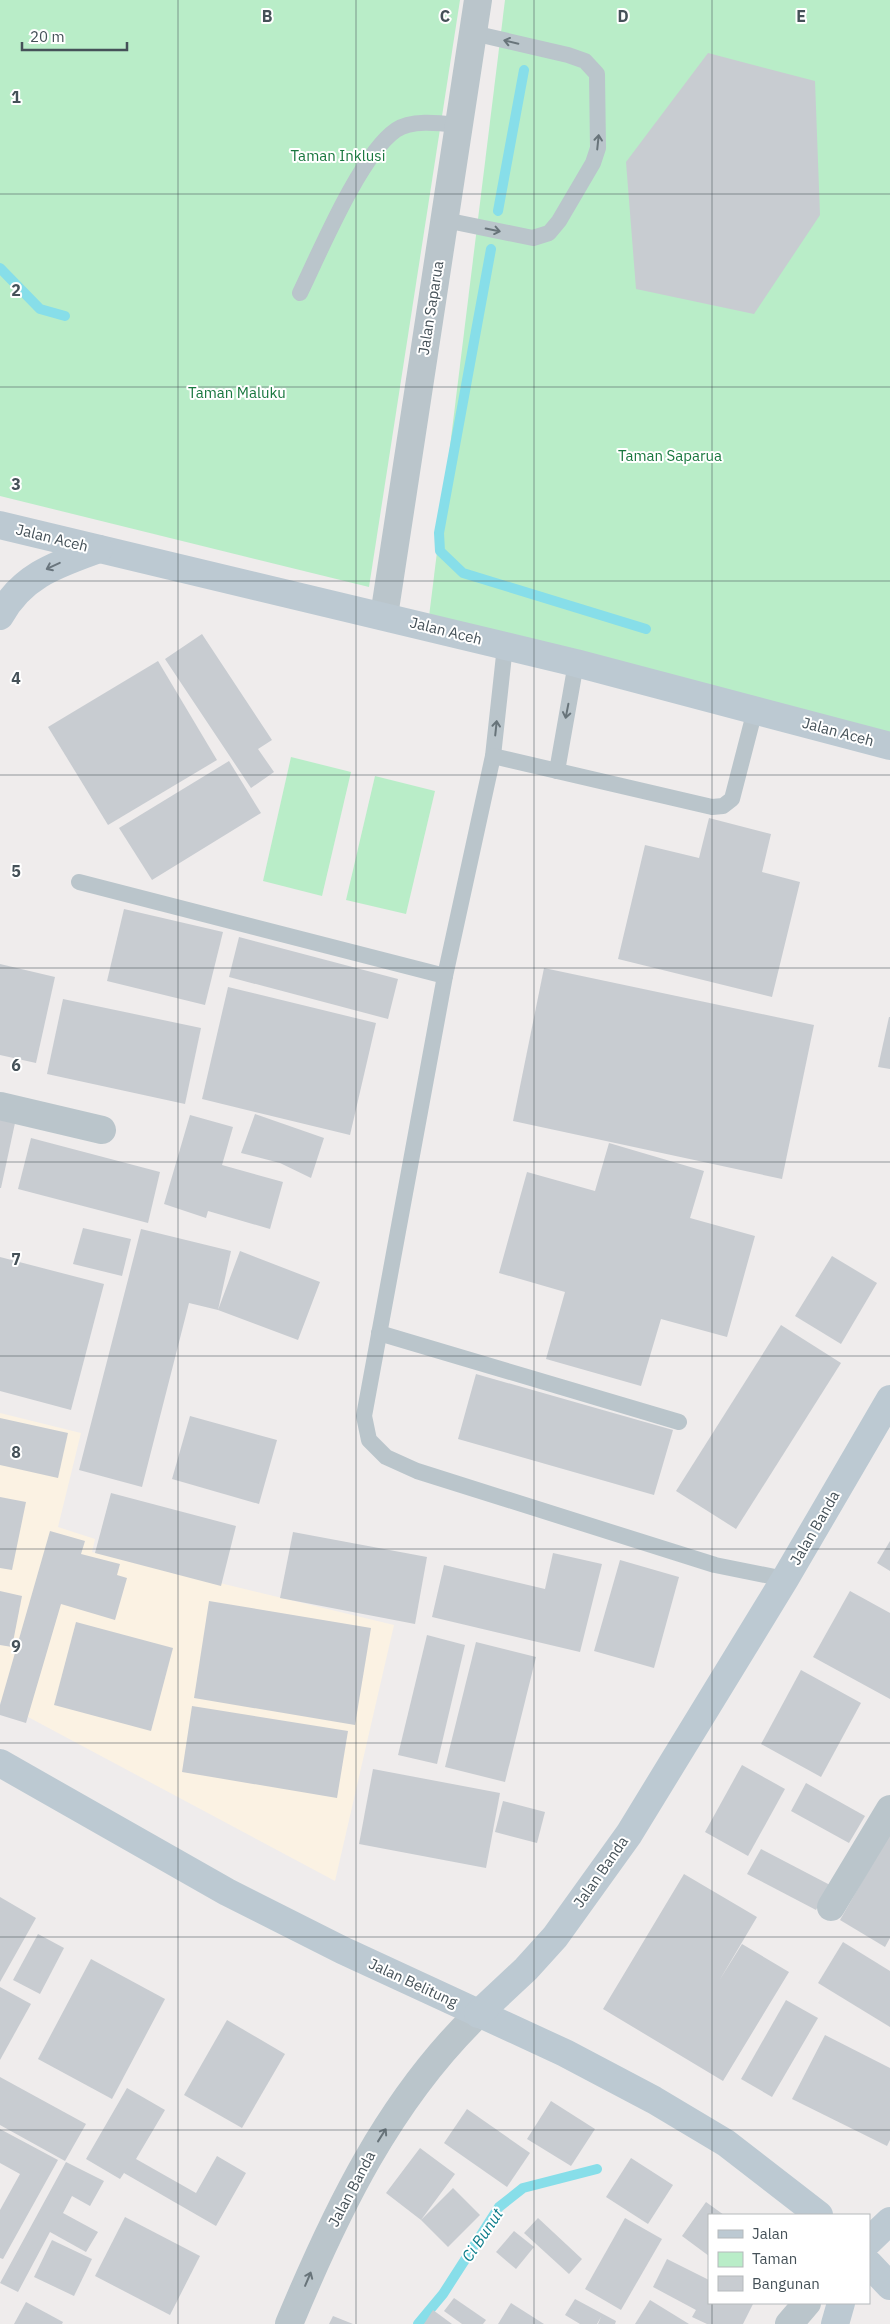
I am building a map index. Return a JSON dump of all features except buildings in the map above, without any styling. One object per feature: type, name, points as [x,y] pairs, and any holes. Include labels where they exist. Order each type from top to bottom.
[{"type":"street","name":"Jalan Saparua","points":[[384,616],[478,0]]},
{"type":"street","name":"Jalan Aceh","points":[[0,525],[576,663],[890,746]]},
{"type":"street","points":[[0,616],[8,602],[30,579],[51,566],[99,549]]},
{"type":"street","points":[[0,1106],[102,1130]]},
{"type":"street","name":"Jalan Banda","points":[[289,2324],[318,2255],[346,2198],[379,2140],[430,2065],[478,2014],[526,1969],[555,1936],[623,1842],[785,1579],[890,1399]]},
{"type":"street","name":"Jalan Belitung","points":[[0,1763],[227,1892],[342,1950],[565,2053],[694,2124],[726,2143],[818,2214]]},
{"type":"street","points":[[830,1906],[890,1809]]},
{"type":"street","points":[[870,2239],[890,2222]]},
{"type":"street","points":[[870,2265],[890,2286]]},
{"type":"street","points":[[790,2324],[805,2304]]},
{"type":"street","points":[[835,2324],[841,2304]]},
{"type":"lane","points":[[445,220],[533,238],[549,233],[560,222],[593,163],[598,148],[597,74],[588,64],[568,55],[473,33]]},
{"type":"lane","points":[[300,293],[352,188],[375,152],[386,140],[397,129],[425,122],[459,125]]},
{"type":"lane","points":[[505,646],[493,756],[445,976],[364,1416],[369,1440],[386,1456],[417,1471],[715,1565],[785,1579]]},
{"type":"lane","points":[[557,771],[576,663]]},
{"type":"lane","points":[[493,756],[712,807],[722,806],[732,799],[755,710]]},
{"type":"lane","points":[[79,882],[445,976]]},
{"type":"lane","points":[[379,1333],[679,1422]]},
{"type":"shaded area","points":[[0,1413],[81,1433],[58,1527],[95,1539],[92,1552],[394,1625],[335,1881],[0,1702]]},
{"type":"green space","points":[[0,0],[460,0],[369,587],[0,496]]},
{"type":"green space","name":"Taman Saparua","points":[[505,0],[890,0],[890,734],[428,625]]},
{"type":"green space","points":[[291,757],[351,772],[322,896],[263,881]]},
{"type":"green space","points":[[375,776],[435,791],[406,914],[346,900]]},
{"type":"waterway","points":[[498,211],[524,70]]},
{"type":"waterway","points":[[491,249],[439,533],[440,551],[463,573],[646,629]]},
{"type":"waterway","points":[[0,268],[40,309],[65,316]]},
{"type":"waterway","name":"Ci Bunut","points":[[418,2324],[443,2294],[499,2207],[523,2188],[597,2169]]},
{"type":"park label","name":"Taman Inklusi","points":[[338,156]]},
{"type":"park label","name":"Taman Maluku","points":[[237,393]]}]
